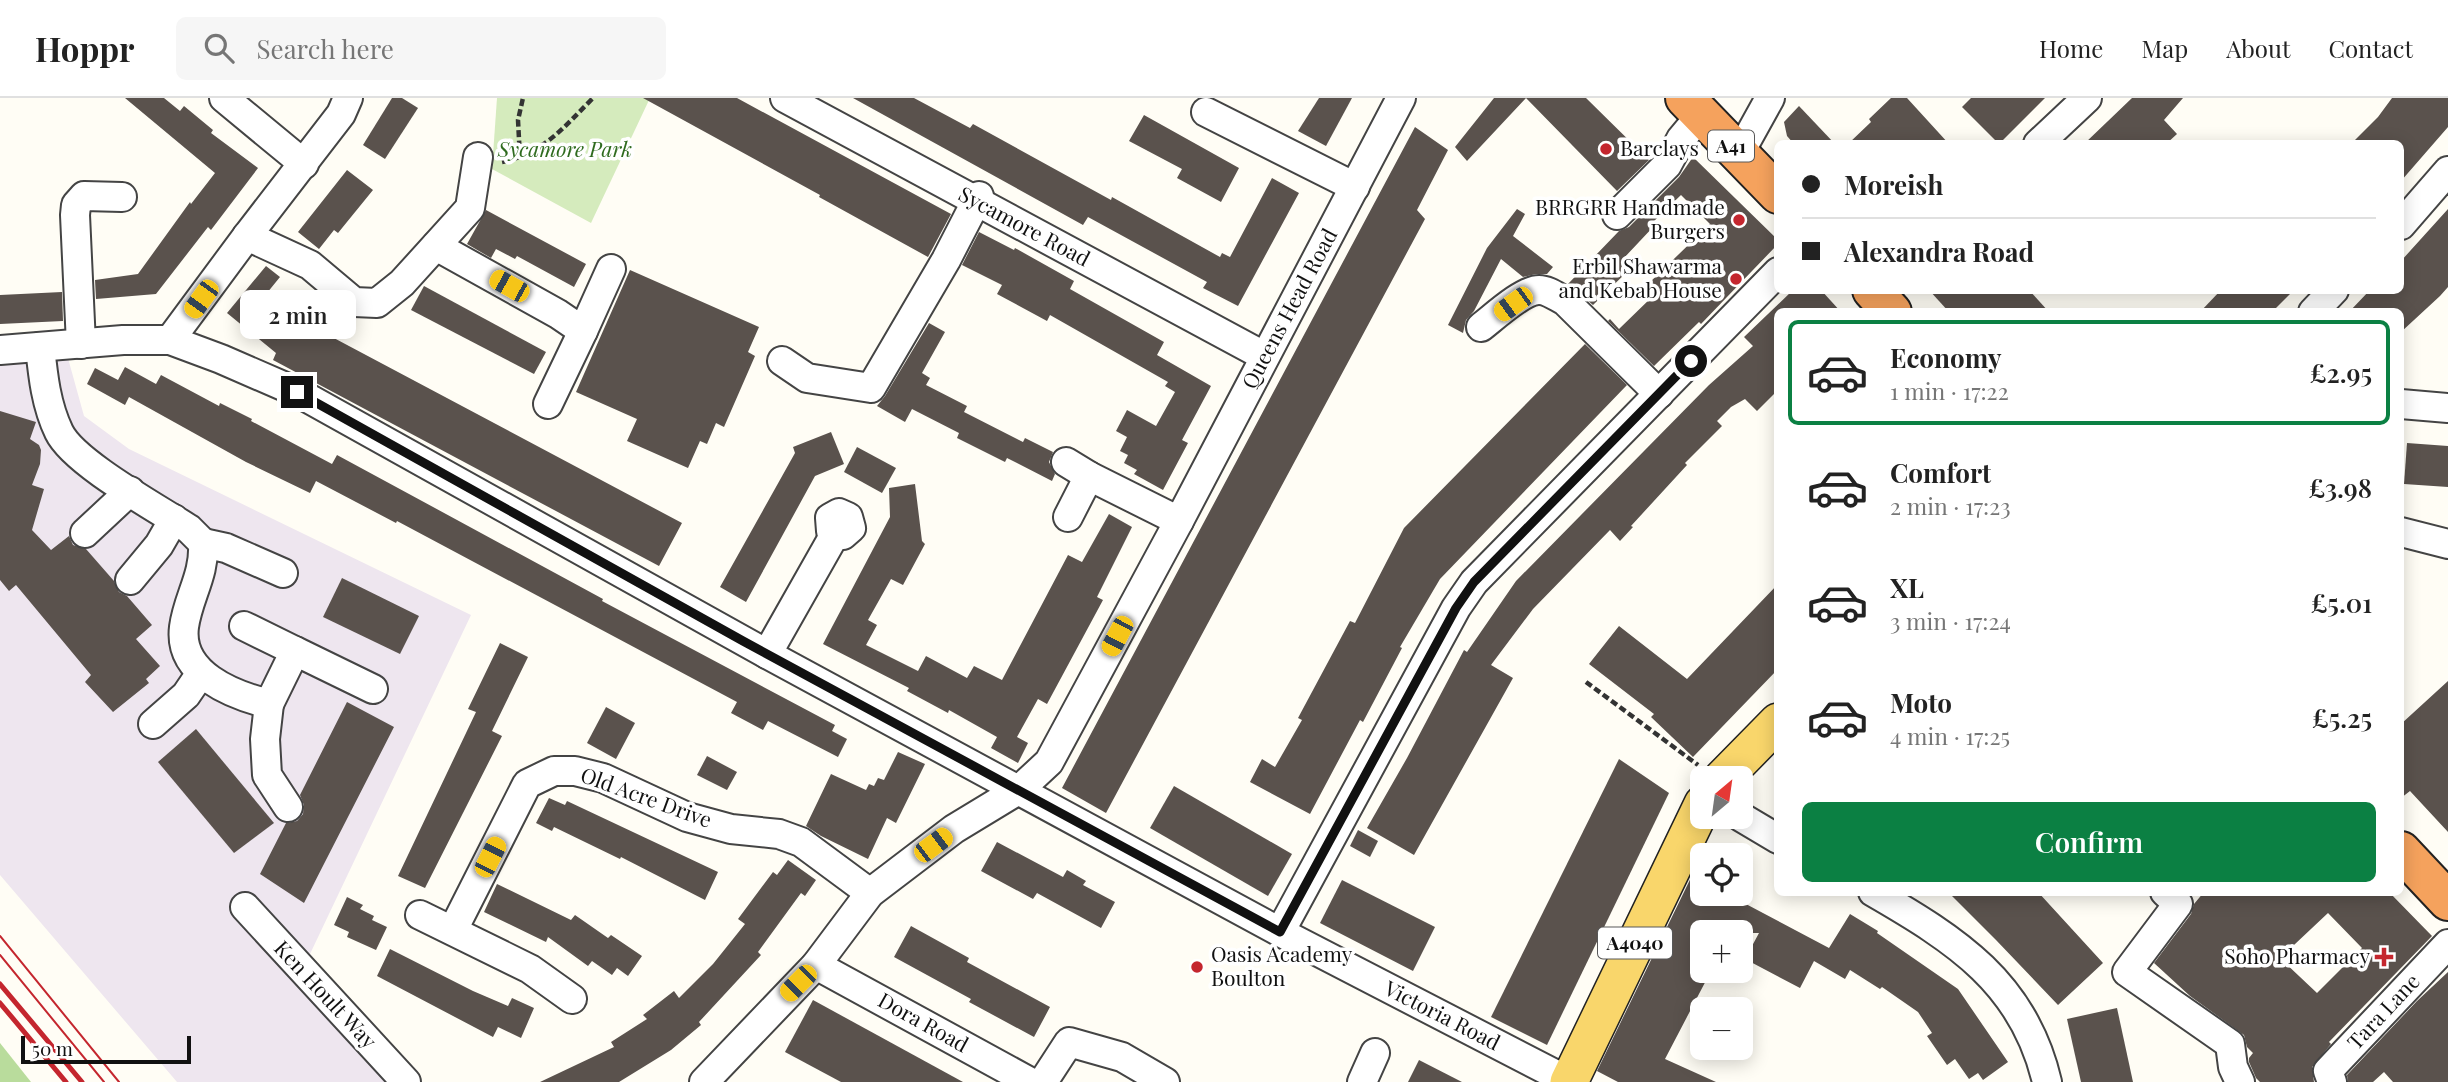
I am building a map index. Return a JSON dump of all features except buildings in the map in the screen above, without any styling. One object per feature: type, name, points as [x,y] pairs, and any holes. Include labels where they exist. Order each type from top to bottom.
[{"type":"highway","name":"A41","points":[[1693,106],[1774,190]]},
{"type":"highway","points":[[2404,854],[2448,901]]},
{"type":"main road","name":"A4040","points":[[1731,766],[1774,726]]},
{"type":"main road","name":"A4040","points":[[1569,1082],[1690,827]]},
{"type":"street","points":[[224,98],[304,164]]},
{"type":"street","points":[[0,350],[123,340],[170,340],[341,114],[348,98]]},
{"type":"street","name":"Sycamore Road","points":[[785,98],[978,199],[1264,356]]},
{"type":"street","name":"Queens Head Road","points":[[704,1082],[816,965],[870,893],[954,829],[1020,789],[1049,762],[1401,98]]},
{"type":"street","points":[[1739,154],[1770,98]]},
{"type":"street","points":[[2042,140],[2087,98]]},
{"type":"street","points":[[1617,215],[1667,165],[1681,139],[1693,106]]},
{"type":"street","points":[[1206,112],[1355,187]]},
{"type":"street","points":[[247,236],[310,265],[354,302],[377,303],[402,283],[470,208],[477,162]]},
{"type":"street","points":[[2404,222],[2448,171]]},
{"type":"street","points":[[81,344],[76,205],[84,196],[122,197]]},
{"type":"street","points":[[782,361],[807,378],[871,388],[946,260],[978,199]]},
{"type":"street","points":[[436,246],[558,314],[583,331]]},
{"type":"street","points":[[548,404],[611,269]]},
{"type":"street","points":[[1280,932],[1462,599],[1474,582],[1774,276]]},
{"type":"street","points":[[1481,327],[1528,292],[1548,292],[1565,301],[1659,394]]},
{"type":"street","points":[[2317,308],[2330,294]]},
{"type":"street","name":"Victoria Road","points":[[170,340],[297,392],[767,654],[1280,932],[1569,1082]]},
{"type":"street","points":[[40,347],[45,394],[60,434],[85,462],[189,529],[203,543],[226,548],[283,573]]},
{"type":"street","points":[[2404,404],[2448,408]]},
{"type":"street","points":[[1068,517],[1077,469],[1179,521]]},
{"type":"street","points":[[85,533],[130,491]]},
{"type":"street","points":[[130,580],[159,545],[174,519]]},
{"type":"street","points":[[2404,533],[2448,544]]},
{"type":"street","points":[[767,654],[835,534]]},
{"type":"street","points":[[203,543],[205,561],[184,629],[186,653],[201,673],[224,688],[248,699],[269,704]]},
{"type":"street","points":[[244,626],[373,689]]},
{"type":"street","points":[[288,807],[267,775],[265,738],[269,704],[295,651]]},
{"type":"street","points":[[153,724],[186,695],[201,673]]},
{"type":"street","name":"Old Acre Drive","points":[[453,930],[527,784],[554,771],[575,771],[603,778],[687,817],[731,829],[779,834],[800,842],[870,893]]},
{"type":"street","points":[[1754,825],[1774,837]]},
{"type":"street","points":[[1880,896],[1931,926],[1990,974],[2012,1000],[2032,1035],[2047,1082]]},
{"type":"street","points":[[2169,896],[2178,904],[2127,972],[2230,1044],[2233,1067],[2240,1082]]},
{"type":"street","name":"Ken Hoult Way","points":[[245,907],[406,1082]]},
{"type":"street","points":[[420,915],[530,969],[572,999]]},
{"type":"street","name":"Tara Lane","points":[[2332,1082],[2328,1071],[2448,944]]},
{"type":"street","name":"Dora Road","points":[[816,965],[1030,1082]]},
{"type":"street","points":[[1043,1082],[1069,1042],[1122,1058],[1165,1082]]},
{"type":"street","points":[[1362,1082],[1375,1053]]},
{"type":"path","points":[[520,158],[518,120],[523,98]]},
{"type":"path","points":[[477,162],[520,158],[546,144],[593,98]]},
{"type":"path","points":[[1586,682],[1690,768]]},
{"type":"shaded area","points":[[66,351],[84,416],[129,449],[471,615],[310,954],[421,1082],[177,1082],[0,875],[0,362]]},
{"type":"green space","name":"Sycamore Park","points":[[497,98],[650,98],[591,223],[492,169]]},
{"type":"green space","points":[[0,1043],[31,1082],[0,1082]]},
{"type":"tram line","points":[[0,936],[119,1082]]},
{"type":"tram line","points":[[0,955],[104,1082]]},
{"type":"railway","points":[[0,984],[82,1082]]},
{"type":"railway","points":[[0,1003],[66,1082]]},
{"type":"place","name":"Barclays","points":[[1606,149]]},
{"type":"place","name":"BRRGRR Handmade Burgers","points":[[1739,220]]},
{"type":"place","name":"Erbil Shawarma and Kebab House","points":[[1736,279]]},
{"type":"place","name":"Soho Pharmacy","points":[[2384,957]]},
{"type":"place","name":"Oasis Academy Boulton","points":[[1197,967]]},
{"type":"route","points":[[297,392],[743,641],[1280,932],[1456,608],[1474,582],[1691,361]]}]
